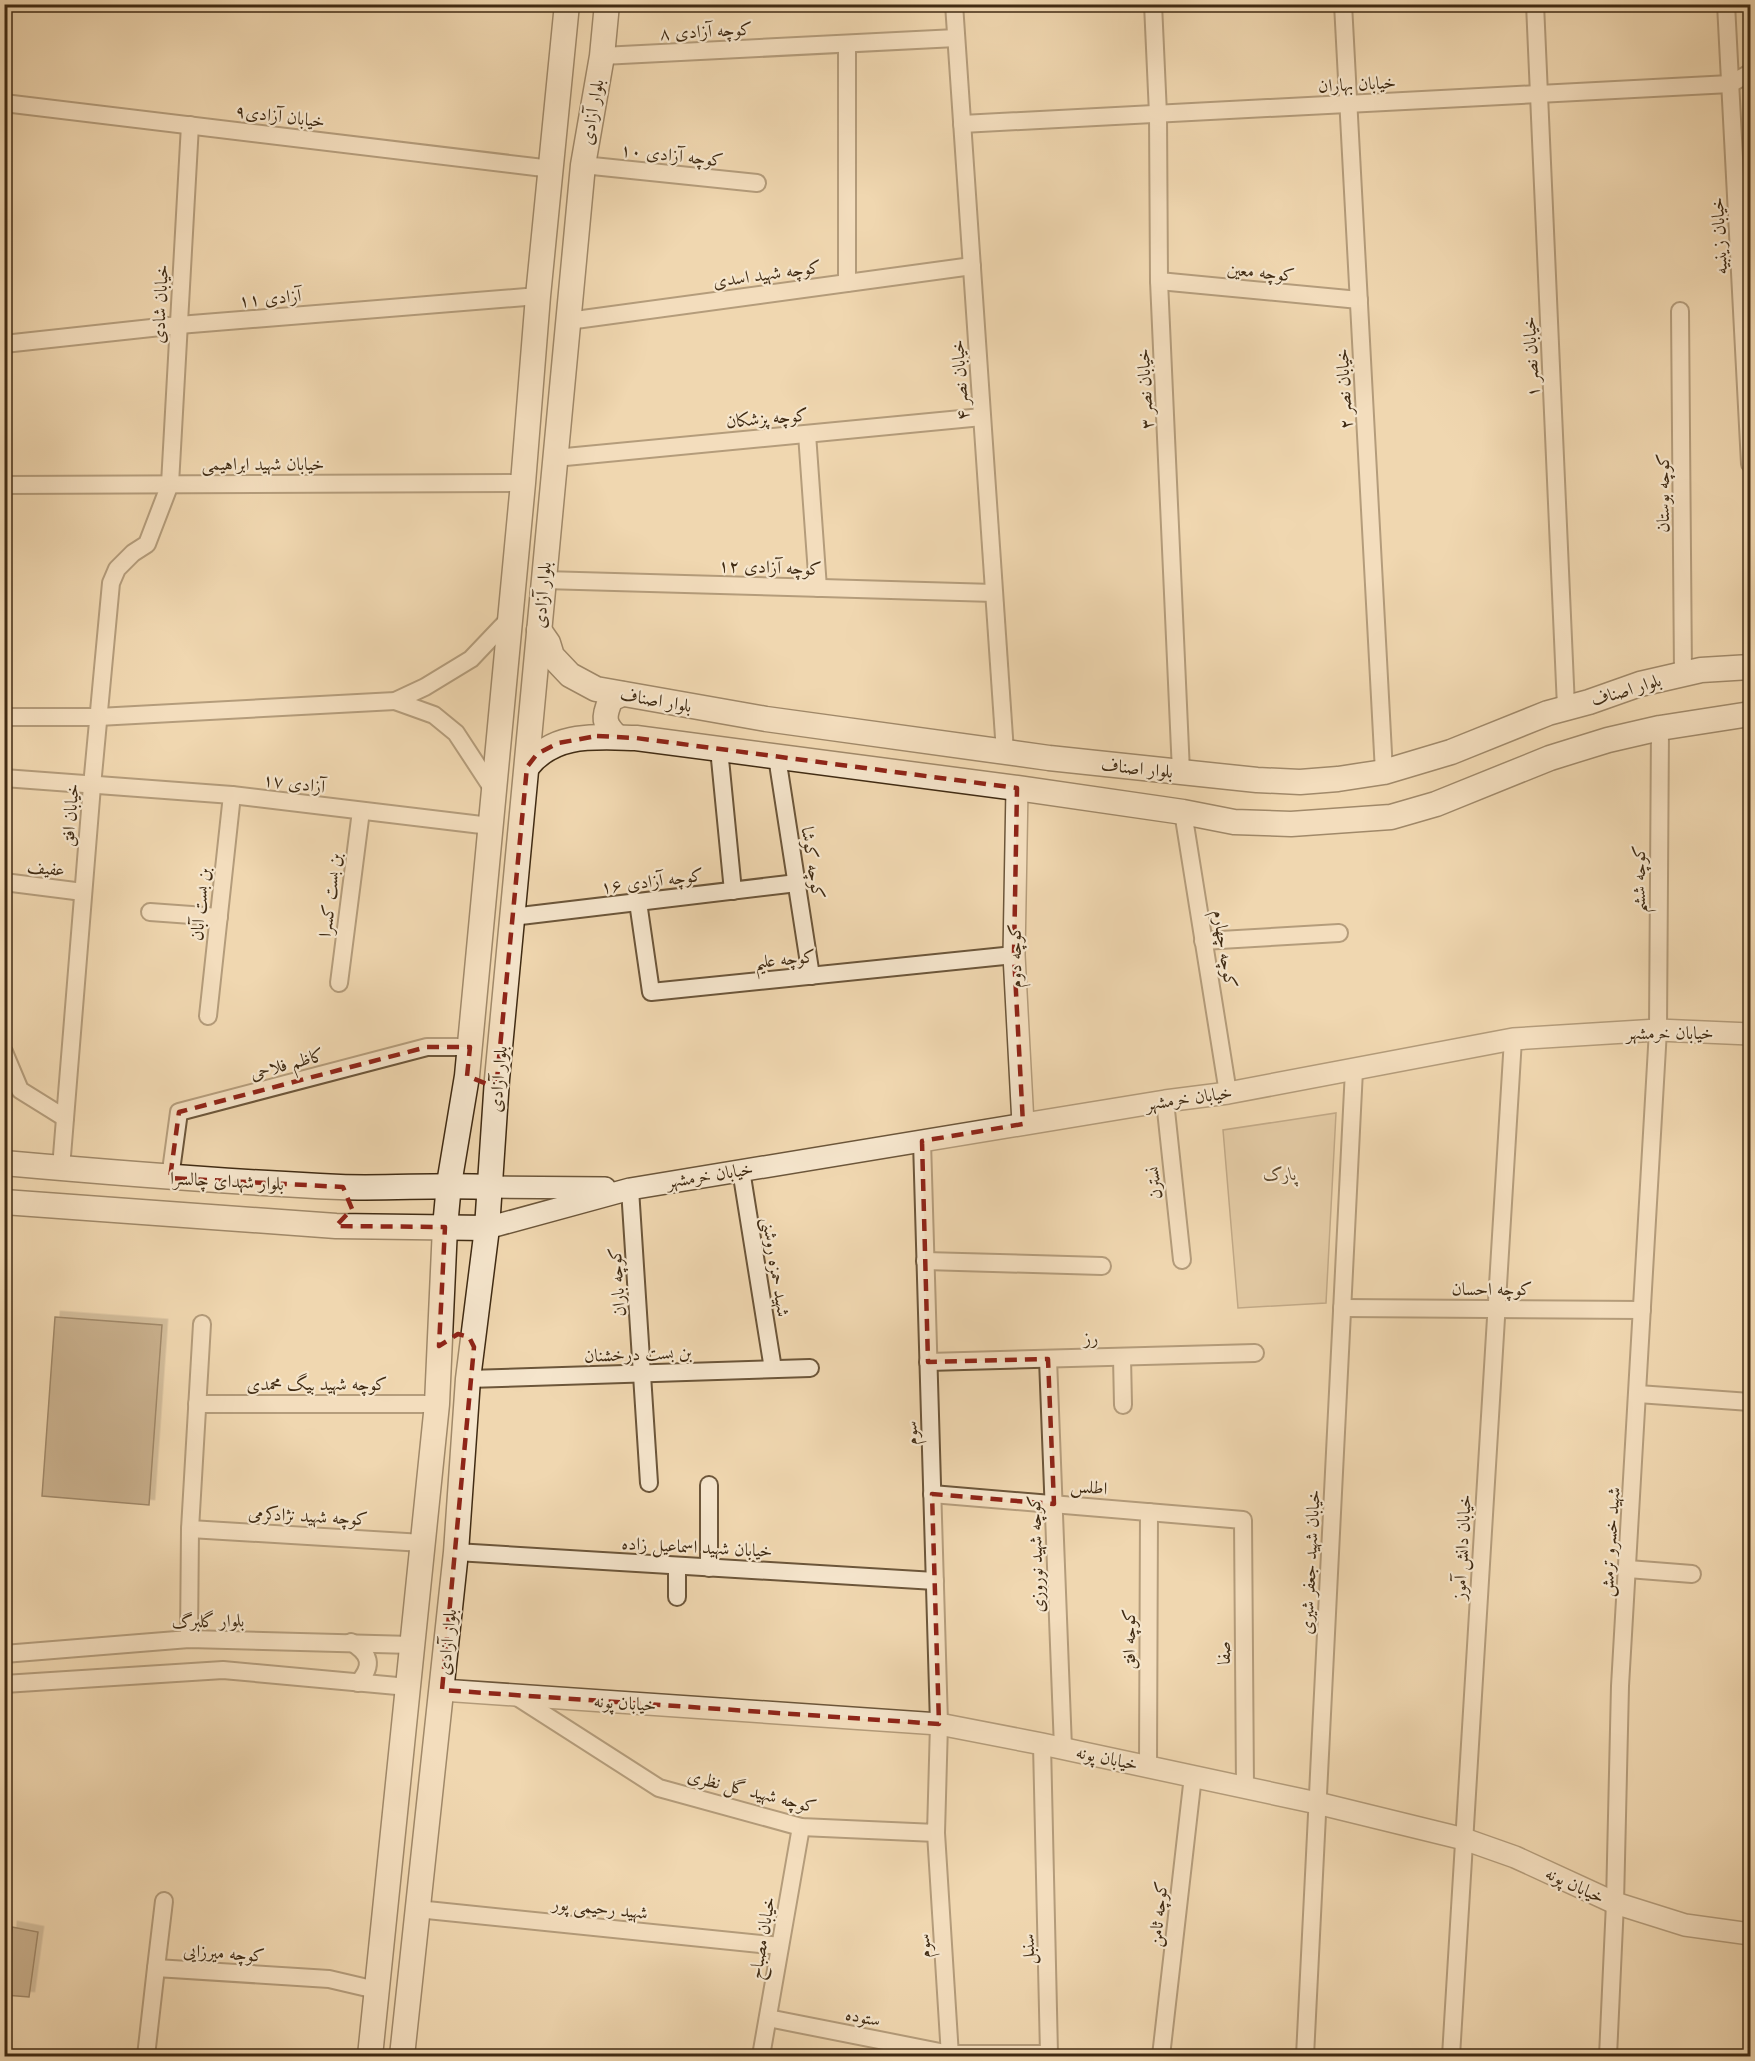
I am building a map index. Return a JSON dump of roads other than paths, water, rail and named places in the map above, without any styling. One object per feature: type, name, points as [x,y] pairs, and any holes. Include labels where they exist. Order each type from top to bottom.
[{"type":"main road","name":"بلوار آزادی","points":[[369,2056],[437,1404],[445,1227],[449,1184],[470,1047],[523,483],[538,296],[567,4]]},
{"type":"main road","name":"بلوار آزادی","points":[[402,2056],[456,1552],[468,1379],[474,1347],[487,1228],[497,1079],[583,165],[602,56],[607,4]]},
{"type":"main road","name":"بلوار اصناف","points":[[539,630],[548,643],[552,656],[570,675],[596,689],[766,719],[1005,752],[1181,772],[1300,782],[1384,772],[1451,752],[1566,707],[1589,702],[1640,684],[1701,670],[1750,667]]},
{"type":"main road","points":[[617,737],[608,728],[605,713],[611,699],[622,694]]},
{"type":"main road","name":"بلوار اصناف","points":[[527,767],[537,754],[558,743],[597,736],[636,738],[1017,788],[1183,812],[1234,822],[1291,824],[1391,817],[1436,804],[1550,759],[1608,740],[1660,728],[1750,714]]},
{"type":"main road","points":[[467,1076],[476,1083],[487,1084],[497,1079]]},
{"type":"main road","name":"بلوار شهدای چالسرا","points":[[4,1163],[170,1178],[344,1187],[449,1184],[490,1187]]},
{"type":"main road","points":[[336,1226],[347,1217],[352,1209],[352,1199],[344,1187]]},
{"type":"main road","name":"بلوار شهدای چالسرا","points":[[4,1202],[336,1226],[487,1228]]},
{"type":"main road","points":[[439,1346],[446,1337],[458,1334],[469,1337],[474,1347]]},
{"type":"street","name":"خیابان نصر ۴","points":[[954,4],[1005,752]]},
{"type":"street","name":"خیابان نصر ۳","points":[[1153,4],[1158,114],[1160,281],[1181,772]]},
{"type":"street","name":"خیابان نصر ۲","points":[[1343,4],[1384,772]]},
{"type":"street","name":"خیابان نصر ۱","points":[[1535,4],[1566,707]]},
{"type":"street","name":"خیابان زینبیه","points":[[1726,4],[1730,84],[1744,223],[1750,465]]},
{"type":"street","name":"کوچه آزادی ۸","points":[[602,56],[956,38]]},
{"type":"street","points":[[847,44],[848,283]]},
{"type":"street","name":"خیابان بهاران","points":[[962,124],[1730,84],[1750,72]]},
{"type":"street","name":"خیابان آزادی۹","points":[[4,103],[552,169]]},
{"type":"street","name":"خیابان شادی","points":[[170,484],[190,125]]},
{"type":"street","name":"کوچه آزادی ۱۰","points":[[583,165],[757,183]]},
{"type":"street","name":"کوچه شهید اسدی","points":[[568,321],[972,266]]},
{"type":"street","name":"کوچه معین","points":[[1160,281],[1359,300]]},
{"type":"street","name":"آزادی ۱۱","points":[[4,344],[179,325],[538,296]]},
{"type":"street","name":"کوچه بوستان","points":[[1680,311],[1683,674]]},
{"type":"street","name":"کوچه پزشکان","points":[[555,458],[982,417]]},
{"type":"street","points":[[807,434],[818,588]]},
{"type":"street","name":"خیابان شهید ابراهیمی","points":[[4,485],[523,483]]},
{"type":"street","name":"خیابان افق","points":[[61,1168],[111,583],[117,569],[133,553],[147,544],[170,484]]},
{"type":"street","name":"کوچه آزادی ۱۲","points":[[544,580],[994,593]]},
{"type":"street","points":[[4,717],[98,717],[395,701],[425,687],[471,659],[510,618]]},
{"type":"street","points":[[395,701],[434,715],[456,733],[494,791]]},
{"type":"street","name":"کوچه ششم","points":[[1658,1030],[1660,728]]},
{"type":"street","points":[[719,749],[733,891]]},
{"type":"street","name":"کوچه کوشا","points":[[777,757],[811,975]]},
{"type":"street","name":"آزادی ۱۷","points":[[4,778],[232,795],[490,826]]},
{"type":"street","name":"کوچه دوم","points":[[1017,788],[1014,955],[1023,1124]]},
{"type":"street","name":"بن بست آبان","points":[[208,1016],[232,795]]},
{"type":"street","name":"بن بست کسرا","points":[[339,983],[361,811]]},
{"type":"street","name":"کوچه چهارم","points":[[1183,812],[1228,1093]]},
{"type":"street","name":"عفیف","points":[[4,882],[83,892]]},
{"type":"street","name":"کوچه آزادی ۱۶","points":[[512,917],[797,883]]},
{"type":"street","name":"کوچه علیم","points":[[638,902],[651,992],[1014,955]]},
{"type":"street","points":[[150,912],[219,917]]},
{"type":"street","points":[[1203,941],[1339,933]]},
{"type":"street","name":"خیابان خرمشهر","points":[[487,1228],[630,1189],[1165,1101],[1228,1093],[1513,1039],[1658,1030],[1750,1034]]},
{"type":"street","name":"شهید خسرو ترمش","points":[[1608,2056],[1615,1903],[1620,1686],[1658,1030]]},
{"type":"street","name":"خیابان دانش آموز","points":[[1451,2056],[1513,1039]]},
{"type":"street","name":"کاظم فلاحی","points":[[170,1178],[179,1112],[427,1047],[470,1047]]},
{"type":"street","points":[[4,1052],[20,1090],[65,1118]]},
{"type":"street","name":"خیابان شهید جعفر شیری","points":[[1305,2056],[1354,1070]]},
{"type":"street","name":"نسترن","points":[[1165,1101],[1182,1260]]},
{"type":"street","name":"سوم","points":[[922,1141],[939,1724]]},
{"type":"street","name":"شهید حمزه روشنی","points":[[741,1170],[773,1369]]},
{"type":"street","name":"خیابان خرمشهر","points":[[490,1187],[630,1189]]},
{"type":"street","name":"کوچه باران","points":[[630,1189],[649,1484]]},
{"type":"street","points":[[925,1261],[1102,1266]]},
{"type":"street","name":"کوچه احسان","points":[[1342,1308],[1642,1310]]},
{"type":"street","points":[[189,1639],[190,1529],[202,1324]]},
{"type":"street","name":"رز","points":[[928,1362],[1256,1353]]},
{"type":"street","points":[[1122,1356],[1123,1405]]},
{"type":"street","name":"کوچه شهید نوروزی","points":[[1048,1359],[1063,1748]]},
{"type":"street","name":"بن بست درخشنان","points":[[468,1379],[810,1368]]},
{"type":"street","points":[[1638,1394],[1750,1402]]},
{"type":"street","name":"کوچه شهید بیگ محمدی","points":[[198,1404],[437,1404]]},
{"type":"street","points":[[709,1485],[709,1568]]},
{"type":"street","name":"اطلس","points":[[932,1494],[1243,1520]]},
{"type":"street","name":"کوچه افق","points":[[1148,1766],[1149,1512]]},
{"type":"street","name":"صفا","points":[[1243,1520],[1245,1787]]},
{"type":"street","name":"کوچه شهید نژادکرمی","points":[[190,1529],[423,1543]]},
{"type":"street","name":"خیابان شهید اسماعیل زاده","points":[[456,1552],[935,1581]]},
{"type":"street","points":[[677,1566],[677,1597]]},
{"type":"street","points":[[1628,1569],[1692,1574]]},
{"type":"street","name":"بلوار گلبرگ","points":[[4,1654],[189,1639],[412,1645]]},
{"type":"street","points":[[351,1642],[364,1649],[368,1659],[368,1668],[358,1683]]},
{"type":"street","points":[[4,1684],[223,1670],[408,1687]]},
{"type":"street","name":"خیابان پونه","points":[[442,1690],[939,1724],[1245,1787],[1464,1839],[1515,1857],[1615,1903],[1685,1925],[1750,1934]]},
{"type":"street","name":"کوچه شهید گل نظری","points":[[514,1695],[659,1788],[801,1827],[936,1833]]},
{"type":"street","points":[[936,1833],[939,1724]]},
{"type":"street","name":"سنبل","points":[[950,2055],[1049,2054],[1042,1744]]},
{"type":"street","name":"کوچه ثامن","points":[[1161,2056],[1193,1776]]},
{"type":"street","name":"خیابان مصباح","points":[[761,2056],[801,1827]]},
{"type":"street","name":"سوم","points":[[936,1833],[950,2055]]},
{"type":"street","points":[[156,1968],[164,1901]]},
{"type":"street","name":"شهید رحیمی پور","points":[[417,1909],[780,1946]]},
{"type":"street","name":"کوچه میرزایی","points":[[146,2056],[156,1968],[329,1979],[376,1990]]},
{"type":"street","name":"ستوده","points":[[768,2018],[950,2055]]},
{"type":"park label","name":"پارک","points":[[1280,1174]]}]
